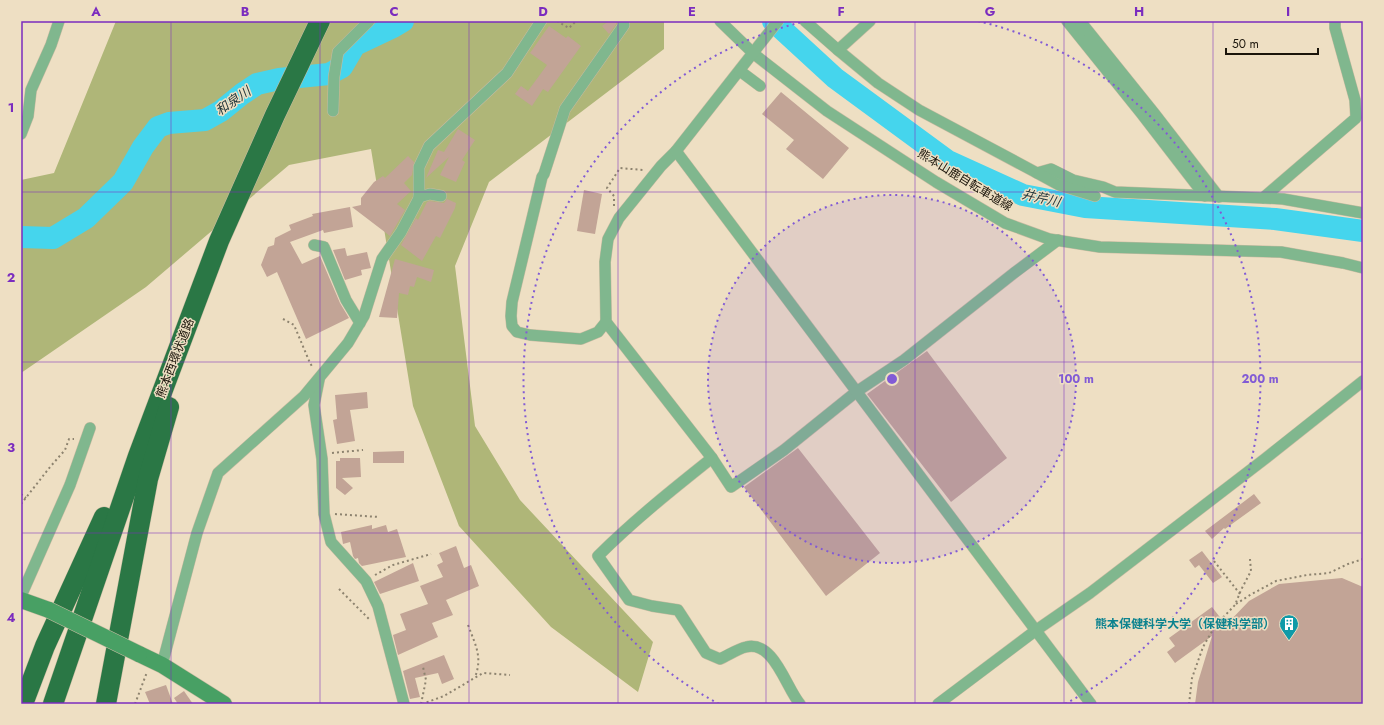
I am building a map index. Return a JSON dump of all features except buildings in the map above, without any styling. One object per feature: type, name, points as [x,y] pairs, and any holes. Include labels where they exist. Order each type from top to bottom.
[{"type":"highway","name":"熊本西環状道路","points":[[53,704],[138,456],[219,241],[275,115],[320,21]]},
{"type":"highway","points":[[106,704],[148,479],[219,241]]},
{"type":"highway","points":[[23,704],[45,646],[81,571],[111,501],[138,456]]},
{"type":"street","points":[[21,134],[28,116],[31,90],[51,45],[58,21]]},
{"type":"street","points":[[333,111],[334,77],[338,52],[368,21]]},
{"type":"street","points":[[151,660],[218,473],[304,396],[348,343],[364,316],[382,259],[401,232],[419,197],[419,167],[429,146],[507,73],[541,21]]},
{"type":"street","points":[[606,322],[598,332],[581,339],[530,335],[517,332],[512,326],[511,316],[512,302],[542,177],[565,109],[624,25],[623,21]]},
{"type":"street","points":[[720,21],[754,54],[827,111],[936,182],[1005,223],[1049,239],[1100,247],[1281,252],[1363,268]]},
{"type":"street","points":[[778,21],[758,46],[754,54],[676,151],[619,218],[608,239],[605,262],[606,322],[712,458],[731,487],[784,450],[856,392],[904,360],[1014,272],[1058,240]]},
{"type":"street","points":[[805,21],[878,83],[919,110],[1059,185],[1095,196]]},
{"type":"street","points":[[838,50],[870,21]]},
{"type":"street","points":[[1067,21],[1205,196]]},
{"type":"street","points":[[1080,21],[1154,113],[1218,197]]},
{"type":"street","points":[[1263,198],[1356,118],[1355,100],[1335,28],[1335,21]]},
{"type":"street","points":[[740,71],[760,86]]},
{"type":"street","points":[[676,151],[1091,704]]},
{"type":"street","points":[[1037,172],[1051,169],[1073,180],[1103,187],[1115,192],[1283,199],[1363,213]]},
{"type":"street","points":[[419,197],[430,194],[441,196]]},
{"type":"street","points":[[314,245],[324,247],[346,300],[360,322]]},
{"type":"street","points":[[319,378],[314,405],[321,454],[324,514],[331,542],[366,581],[378,606],[404,704]]},
{"type":"street","points":[[938,704],[1035,631],[1090,593],[1266,458],[1363,381]]},
{"type":"street","points":[[21,596],[25,578],[70,485],[88,433]]},
{"type":"street","points":[[712,458],[664,496],[616,538],[598,556],[629,600],[652,606],[678,610],[706,653],[720,659],[747,646],[759,647],[773,658],[795,698],[800,704]]},
{"type":"street","points":[[21,600],[49,610],[151,660],[224,704]]},
{"type":"path","points":[[557,21],[569,28],[576,21]]},
{"type":"path","points":[[612,231],[614,196],[608,188],[620,168],[638,168],[655,174]]},
{"type":"path","points":[[283,319],[294,325],[310,363],[319,378]]},
{"type":"path","points":[[21,504],[65,450],[69,439],[88,433]]},
{"type":"path","points":[[321,454],[363,450]]},
{"type":"path","points":[[21,494],[26,498]]},
{"type":"path","points":[[324,514],[379,517]]},
{"type":"path","points":[[366,581],[393,565],[432,554]]},
{"type":"path","points":[[1235,605],[1251,571],[1250,559]]},
{"type":"path","points":[[1189,704],[1192,678],[1203,647],[1214,626],[1235,605],[1276,581],[1307,575],[1328,573],[1363,559]]},
{"type":"path","points":[[1214,561],[1240,594]]},
{"type":"path","points":[[339,589],[371,621],[384,626]]},
{"type":"path","points":[[468,625],[478,653],[479,666],[475,678]]},
{"type":"path","points":[[135,704],[151,660]]},
{"type":"path","points":[[421,704],[426,680],[423,667]]},
{"type":"path","points":[[421,704],[444,696],[483,673],[510,675]]},
{"type":"green space","points":[[116,21],[664,21],[664,49],[489,182],[455,266],[475,426],[520,500],[653,642],[638,692],[551,627],[459,526],[413,406],[371,149],[289,165],[146,287],[21,373],[21,180],[54,173]]},
{"type":"waterway","name":"和泉川","points":[[21,237],[53,238],[86,218],[123,182],[143,147],[158,127],[169,123],[205,120],[221,111],[257,84],[279,79],[329,74],[342,67],[355,45],[403,21]]},
{"type":"waterway","name":"井芹川","points":[[773,21],[835,78],[948,161],[1023,195],[1085,207],[1275,219],[1363,231]]},
{"type":"place","name":"熊本保健科学大学（保健科学部）","points":[[1289,641]]}]
